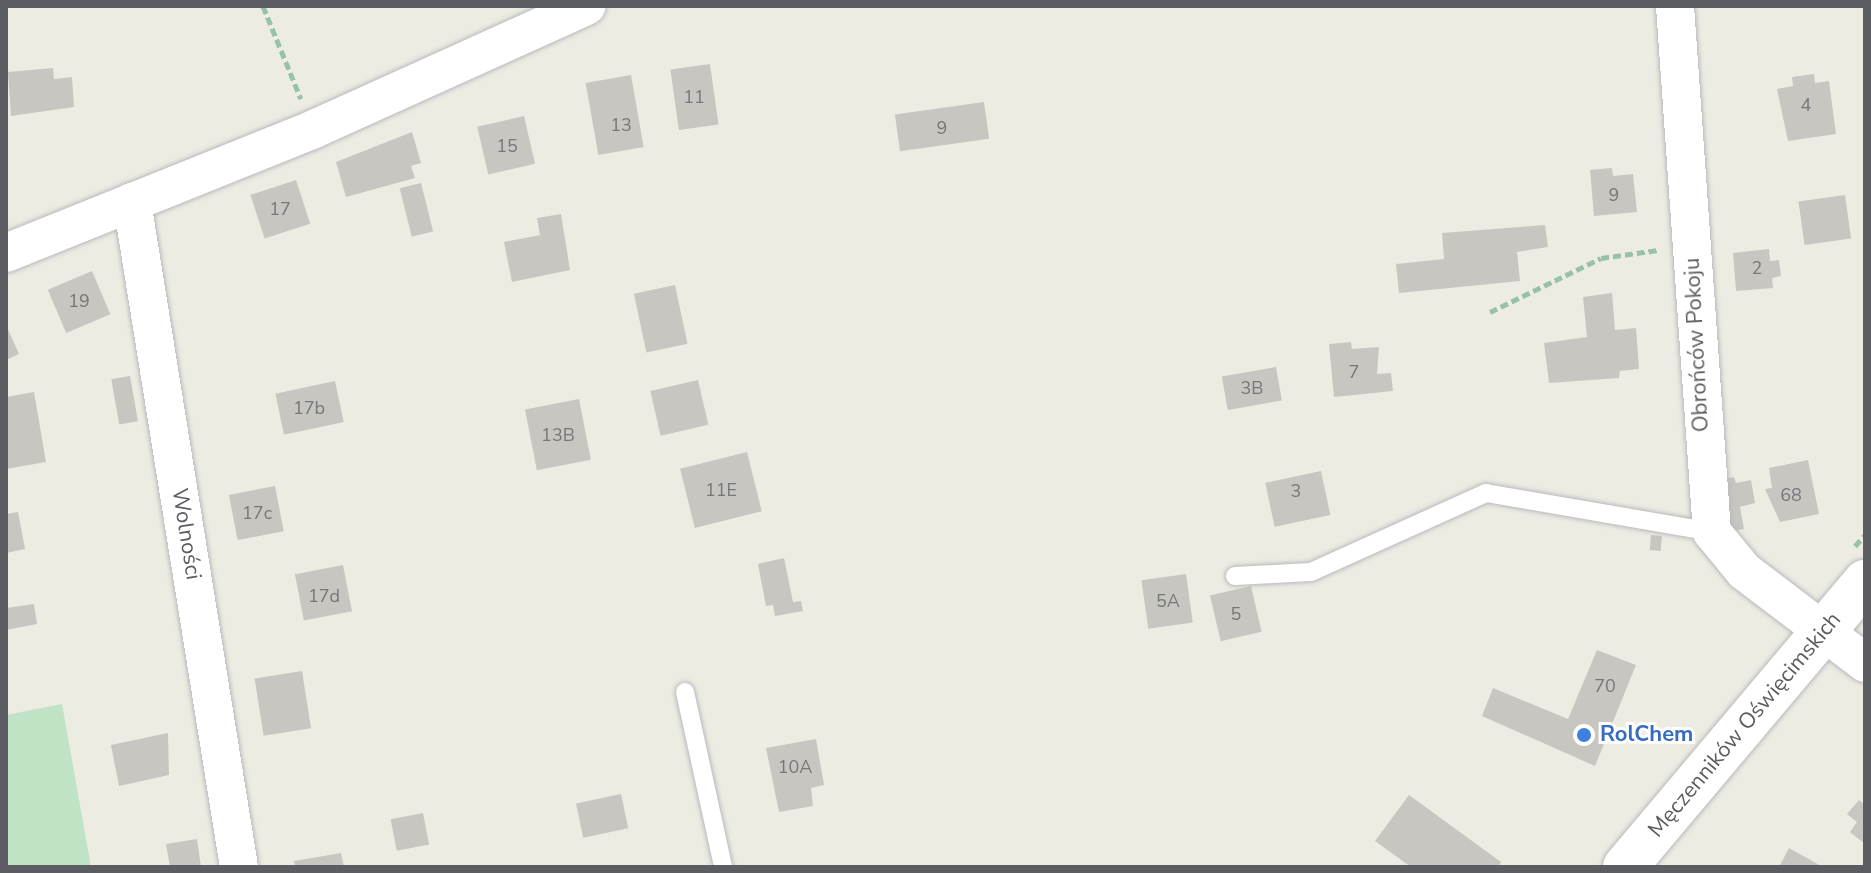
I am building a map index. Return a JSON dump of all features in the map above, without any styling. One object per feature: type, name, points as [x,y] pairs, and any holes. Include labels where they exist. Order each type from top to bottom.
[{"type":"main road","name":"Męczenników Oświęcimskich","points":[[1625,867],[1865,582]]},
{"type":"street","points":[[6,253],[314,129],[586,6]]},
{"type":"street","name":"Obrońców Pokoju","points":[[1675,6],[1712,532]]},
{"type":"street","name":"Wolności","points":[[132,202],[239,867]]},
{"type":"street","points":[[1712,532],[1744,571],[1865,663]]},
{"type":"lane","points":[[1235,576],[1311,572],[1486,493],[1712,532]]},
{"type":"lane","points":[[685,692],[723,867]]},
{"type":"path","points":[[263,6],[314,129]]},
{"type":"path","points":[[1490,312],[1601,258],[1691,246]]},
{"type":"green space","points":[[62,704],[91,867],[6,867],[6,715]]},
{"type":"building","points":[[710,64],[718,124],[679,130],[670,70]]},
{"type":"building","points":[[53,68],[54,79],[72,77],[74,107],[11,116],[8,72]]},
{"type":"building","points":[[1814,74],[1815,83],[1829,81],[1836,134],[1788,141],[1777,89],[1793,86],[1792,77]]},
{"type":"building","points":[[631,75],[644,147],[598,155],[586,83]]},
{"type":"building","points":[[984,102],[989,139],[900,151],[895,115]]},
{"type":"building","points":[[524,116],[535,164],[488,175],[477,127]]},
{"type":"building","points":[[412,132],[421,163],[411,166],[415,178],[346,197],[336,162]]},
{"type":"building","points":[[1612,168],[1613,176],[1633,174],[1637,212],[1594,216],[1590,170]]},
{"type":"building","points":[[296,180],[310,224],[265,239],[250,195]]},
{"type":"building","points":[[421,183],[433,232],[412,237],[400,188]]},
{"type":"building","points":[[1845,195],[1851,239],[1805,245],[1798,202]]},
{"type":"building","points":[[561,214],[570,270],[512,282],[504,242],[540,235],[537,218]]},
{"type":"building","points":[[1545,225],[1548,247],[1517,252],[1520,281],[1399,293],[1396,264],[1444,259],[1442,233]]},
{"type":"building","points":[[1769,249],[1770,261],[1779,260],[1781,276],[1772,278],[1773,288],[1736,291],[1733,253]]},
{"type":"building","points":[[92,271],[110,314],[66,333],[48,290]]},
{"type":"building","points":[[675,285],[687,344],[646,352],[634,294]]},
{"type":"building","points":[[1612,293],[1615,330],[1636,328],[1639,369],[1620,371],[1619,378],[1549,383],[1544,343],[1587,337],[1583,297]]},
{"type":"building","points":[[6,325],[19,354],[6,360]]},
{"type":"building","points":[[1351,342],[1352,349],[1379,347],[1377,374],[1391,373],[1393,391],[1334,397],[1329,344]]},
{"type":"building","points":[[1276,367],[1282,400],[1228,410],[1222,377]]},
{"type":"building","points":[[130,376],[138,421],[119,425],[111,379]]},
{"type":"building","points":[[698,380],[708,425],[661,436],[650,391]]},
{"type":"building","points":[[335,381],[344,422],[284,435],[275,394]]},
{"type":"building","points":[[34,392],[46,462],[6,469],[6,397]]},
{"type":"building","points":[[579,399],[591,460],[537,470],[525,409]]},
{"type":"building","points":[[747,452],[762,511],[695,528],[680,469]]},
{"type":"building","points":[[1808,460],[1819,514],[1780,522],[1765,489],[1772,488],[1769,468]]},
{"type":"building","points":[[1321,471],[1330,515],[1275,527],[1265,483]]},
{"type":"building","points":[[1734,477],[1736,483],[1751,480],[1755,503],[1740,507],[1744,529],[1728,532],[1718,480]]},
{"type":"building","points":[[275,486],[284,531],[238,540],[229,495]]},
{"type":"building","points":[[18,512],[25,549],[6,553],[6,514]]},
{"type":"building","points":[[1651,535],[1662,536],[1661,551],[1650,550]]},
{"type":"building","points":[[784,558],[793,602],[801,601],[803,611],[775,616],[773,605],[766,606],[758,564]]},
{"type":"building","points":[[343,565],[352,611],[304,620],[295,574]]},
{"type":"building","points":[[1186,574],[1193,623],[1148,629],[1141,580]]},
{"type":"building","points":[[1251,586],[1262,632],[1221,641],[1210,595]]},
{"type":"building","points":[[34,604],[37,624],[6,630],[6,608]]},
{"type":"building","points":[[1597,650],[1636,665],[1595,766],[1482,716],[1493,688],[1568,719]]},
{"type":"building","points":[[302,671],[311,728],[264,736],[255,679]]},
{"type":"building","points":[[168,733],[169,775],[119,786],[111,745]]},
{"type":"building","points":[[816,739],[824,785],[811,788],[813,806],[779,812],[766,748]]},
{"type":"building","points":[[621,794],[628,828],[583,838],[576,804]]},
{"type":"building","points":[[1409,795],[1501,862],[1498,867],[1411,867],[1375,841]]},
{"type":"building","points":[[1859,800],[1865,805],[1865,844],[1850,832],[1857,822],[1847,814]]},
{"type":"building","points":[[423,813],[429,844],[397,851],[391,819]]},
{"type":"building","points":[[197,839],[201,867],[170,867],[166,844]]},
{"type":"building","points":[[1789,848],[1823,867],[1779,867]]},
{"type":"building","points":[[341,853],[344,867],[295,867],[294,861]]},
{"type":"place","name":"RolChem","points":[[1584,735]]}]
